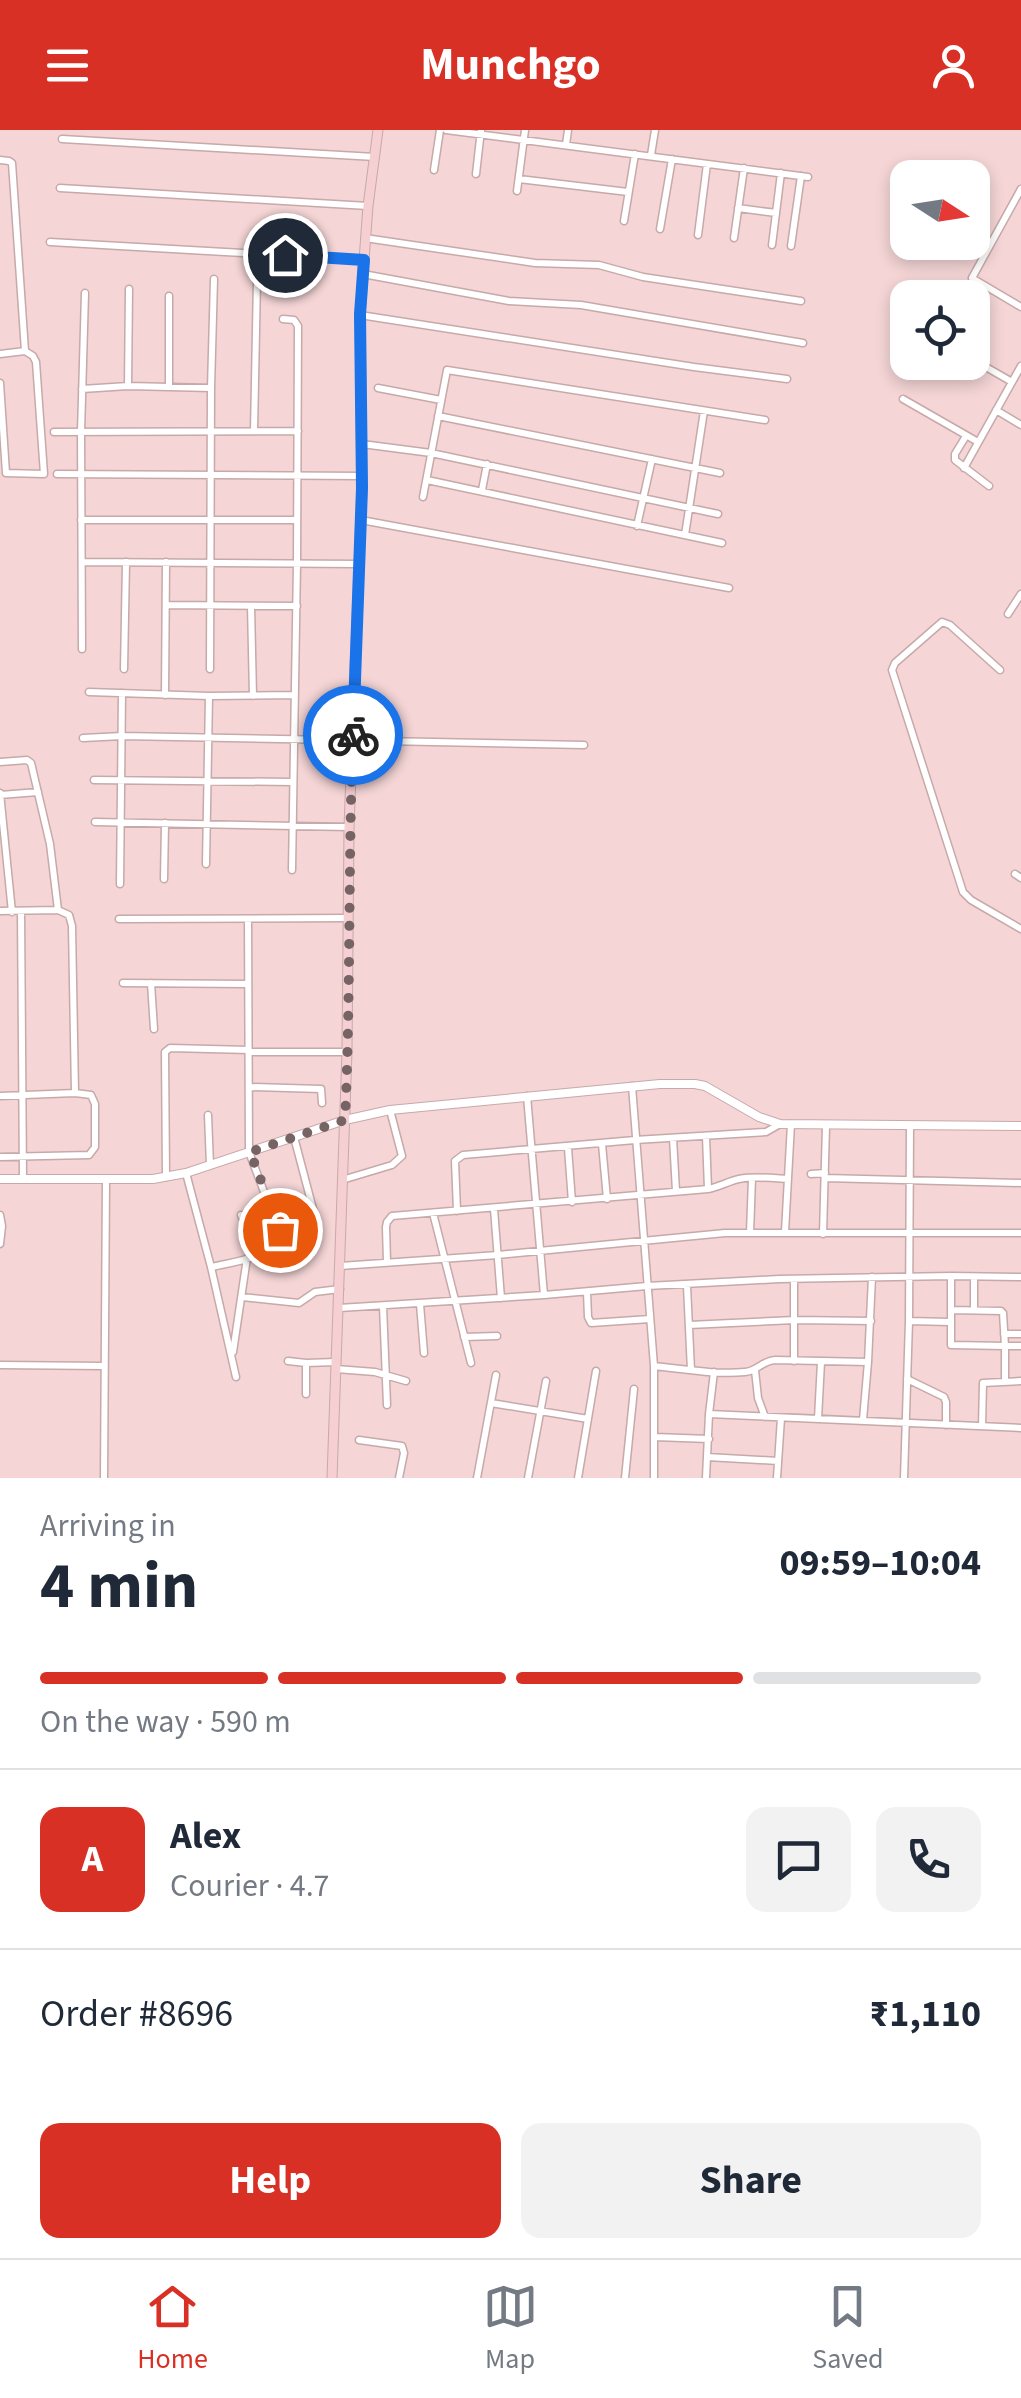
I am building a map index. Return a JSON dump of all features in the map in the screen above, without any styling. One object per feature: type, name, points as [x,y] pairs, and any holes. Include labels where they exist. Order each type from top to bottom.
[{"type":"main road","points":[[332,1478],[348,1052],[349,827],[361,520],[360,314],[378,130]]},
{"type":"street","points":[[434,170],[442,130],[805,176],[791,246]]},
{"type":"street","points":[[517,191],[525,130]]},
{"type":"street","points":[[566,145],[568,130]]},
{"type":"street","points":[[651,155],[655,130]]},
{"type":"street","points":[[476,174],[480,132]]},
{"type":"street","points":[[62,139],[374,157]]},
{"type":"street","points":[[624,221],[635,154]]},
{"type":"street","points":[[660,229],[672,159]]},
{"type":"street","points":[[0,160],[12,163],[25,351]]},
{"type":"street","points":[[698,234],[707,164]]},
{"type":"street","points":[[734,238],[744,168]]},
{"type":"street","points":[[772,245],[781,173]]},
{"type":"street","points":[[518,179],[628,192]]},
{"type":"street","points":[[60,188],[368,206]]},
{"type":"street","points":[[1021,189],[972,278],[1021,308]]},
{"type":"street","points":[[738,208],[776,213]]},
{"type":"street","points":[[365,238],[534,263],[599,265],[642,278],[800,300]]},
{"type":"street","points":[[50,242],[364,260]]},
{"type":"street","points":[[363,274],[510,300],[582,305],[803,343]]},
{"type":"street","points":[[210,670],[214,279]]},
{"type":"street","points":[[254,431],[257,280]]},
{"type":"street","points":[[128,289],[128,386]]},
{"type":"street","points":[[82,649],[85,293]]},
{"type":"street","points":[[169,296],[169,387]]},
{"type":"street","points":[[360,314],[786,379]]},
{"type":"street","points":[[282,319],[294,320],[298,326],[292,870]]},
{"type":"street","points":[[0,354],[25,351],[34,356],[44,474],[3,473],[0,383]]},
{"type":"street","points":[[964,468],[1021,366]]},
{"type":"street","points":[[990,369],[1012,382]]},
{"type":"street","points":[[423,497],[447,370],[765,420]]},
{"type":"street","points":[[82,389],[211,388]]},
{"type":"street","points":[[378,388],[441,400]]},
{"type":"street","points":[[902,400],[978,442]]},
{"type":"street","points":[[684,535],[704,410]]},
{"type":"street","points":[[996,410],[1021,425]]},
{"type":"street","points":[[438,416],[720,473]]},
{"type":"street","points":[[54,432],[298,431]]},
{"type":"street","points":[[966,436],[954,458],[989,486]]},
{"type":"street","points":[[362,444],[487,464],[718,514]]},
{"type":"street","points":[[638,526],[652,459]]},
{"type":"street","points":[[482,490],[487,464]]},
{"type":"street","points":[[56,474],[362,476]]},
{"type":"street","points":[[427,480],[722,543]]},
{"type":"street","points":[[81,520],[297,520]]},
{"type":"street","points":[[361,520],[728,588]]},
{"type":"street","points":[[82,562],[359,564]]},
{"type":"street","points":[[124,668],[126,562]]},
{"type":"street","points":[[165,694],[166,562]]},
{"type":"street","points":[[1008,614],[1021,594]]},
{"type":"street","points":[[166,606],[296,606]]},
{"type":"street","points":[[251,606],[253,696]]},
{"type":"street","points":[[1000,670],[950,624],[942,622],[894,662],[892,670],[963,892],[1021,929]]},
{"type":"street","points":[[89,692],[295,695]]},
{"type":"street","points":[[120,884],[122,693]]},
{"type":"street","points":[[206,864],[209,696]]},
{"type":"street","points":[[83,738],[584,746]]},
{"type":"street","points":[[0,762],[32,762],[50,844],[58,910]]},
{"type":"street","points":[[94,780],[294,782]]},
{"type":"street","points":[[12,912],[0,794],[38,792]]},
{"type":"street","points":[[96,822],[349,827]]},
{"type":"street","points":[[164,879],[166,823]]},
{"type":"street","points":[[0,912],[58,910],[69,915],[75,1094]]},
{"type":"street","points":[[21,911],[23,1179]]},
{"type":"street","points":[[120,919],[348,918]]},
{"type":"street","points":[[211,1267],[258,1254],[276,1246],[281,1237],[250,1152],[248,919]]},
{"type":"street","points":[[123,983],[248,984]]},
{"type":"street","points":[[152,983],[154,1029]]},
{"type":"street","points":[[166,1177],[165,1052],[170,1048],[348,1052]]},
{"type":"street","points":[[0,1179],[106,1181],[166,1177],[186,1174],[345,1120],[390,1110],[660,1084],[705,1086],[759,1117],[780,1124],[1021,1126]]},
{"type":"street","points":[[632,1086],[654,1366],[654,1478]]},
{"type":"street","points":[[250,1087],[321,1089],[322,1102]]},
{"type":"street","points":[[0,1096],[88,1094],[94,1098],[95,1147],[84,1156],[0,1157]]},
{"type":"street","points":[[527,1095],[544,1296]]},
{"type":"street","points":[[342,1180],[392,1164],[402,1156],[390,1110]]},
{"type":"street","points":[[208,1115],[210,1166]]},
{"type":"street","points":[[457,1211],[458,1157],[766,1132],[780,1124]]},
{"type":"street","points":[[786,1232],[792,1124]]},
{"type":"street","points":[[823,1234],[826,1126]]},
{"type":"street","points":[[904,1478],[910,1126]]},
{"type":"street","points":[[706,1136],[708,1189]]},
{"type":"street","points":[[294,1138],[313,1209]]},
{"type":"street","points":[[673,1138],[676,1191]]},
{"type":"street","points":[[602,1144],[608,1199]]},
{"type":"street","points":[[568,1148],[572,1202]]},
{"type":"street","points":[[186,1174],[236,1377]]},
{"type":"street","points":[[811,1174],[1021,1183]]},
{"type":"street","points":[[387,1263],[389,1218],[708,1189],[752,1178],[788,1179]]},
{"type":"street","points":[[750,1233],[752,1178]]},
{"type":"street","points":[[104,1478],[106,1181]]},
{"type":"street","points":[[494,1208],[501,1298]]},
{"type":"street","points":[[433,1213],[470,1363]]},
{"type":"street","points":[[0,1216],[0,1244]]},
{"type":"street","points":[[240,1216],[258,1254]]},
{"type":"street","points":[[340,1266],[750,1233],[1021,1234]]},
{"type":"street","points":[[232,1358],[247,1258]]},
{"type":"street","points":[[951,1276],[951,1345],[1021,1346]]},
{"type":"street","points":[[974,1276],[974,1310]]},
{"type":"street","points":[[862,1420],[872,1277]]},
{"type":"street","points":[[340,1308],[794,1279],[1021,1277]]},
{"type":"street","points":[[794,1279],[794,1361]]},
{"type":"street","points":[[686,1286],[691,1370]]},
{"type":"street","points":[[242,1296],[299,1303],[315,1292],[340,1289]]},
{"type":"street","points":[[587,1292],[591,1323],[650,1319]]},
{"type":"street","points":[[420,1304],[424,1353]]},
{"type":"street","points":[[384,1306],[387,1405]]},
{"type":"street","points":[[951,1310],[1003,1313],[1005,1381]]},
{"type":"street","points":[[689,1325],[871,1321]]},
{"type":"street","points":[[909,1321],[950,1322]]},
{"type":"street","points":[[1004,1334],[1021,1334]]},
{"type":"street","points":[[464,1337],[497,1336]]},
{"type":"street","points":[[288,1360],[336,1365],[406,1381]]},
{"type":"street","points":[[654,1366],[749,1372],[766,1361],[868,1362]]},
{"type":"street","points":[[818,1420],[821,1362]]},
{"type":"street","points":[[306,1363],[306,1394]]},
{"type":"street","points":[[0,1366],[104,1366]]},
{"type":"street","points":[[755,1370],[765,1418]]},
{"type":"street","points":[[578,1478],[596,1371]]},
{"type":"street","points":[[706,1478],[714,1372]]},
{"type":"street","points":[[478,1478],[496,1375]]},
{"type":"street","points":[[908,1379],[944,1397],[946,1425]]},
{"type":"street","points":[[528,1478],[546,1380]]},
{"type":"street","points":[[982,1426],[983,1383],[1021,1381]]},
{"type":"street","points":[[625,1478],[634,1389]]},
{"type":"street","points":[[491,1403],[588,1419]]},
{"type":"street","points":[[709,1414],[1021,1428]]},
{"type":"street","points":[[777,1478],[781,1418]]},
{"type":"street","points":[[655,1437],[709,1440]]},
{"type":"street","points":[[359,1440],[402,1446],[399,1478]]},
{"type":"street","points":[[707,1457],[778,1461]]},
{"type":"way so far","points":[[280,1230],[250,1152],[345,1120],[353,735]]},
{"type":"route","points":[[285,255],[364,260],[360,314],[362,488],[353,735]]}]
